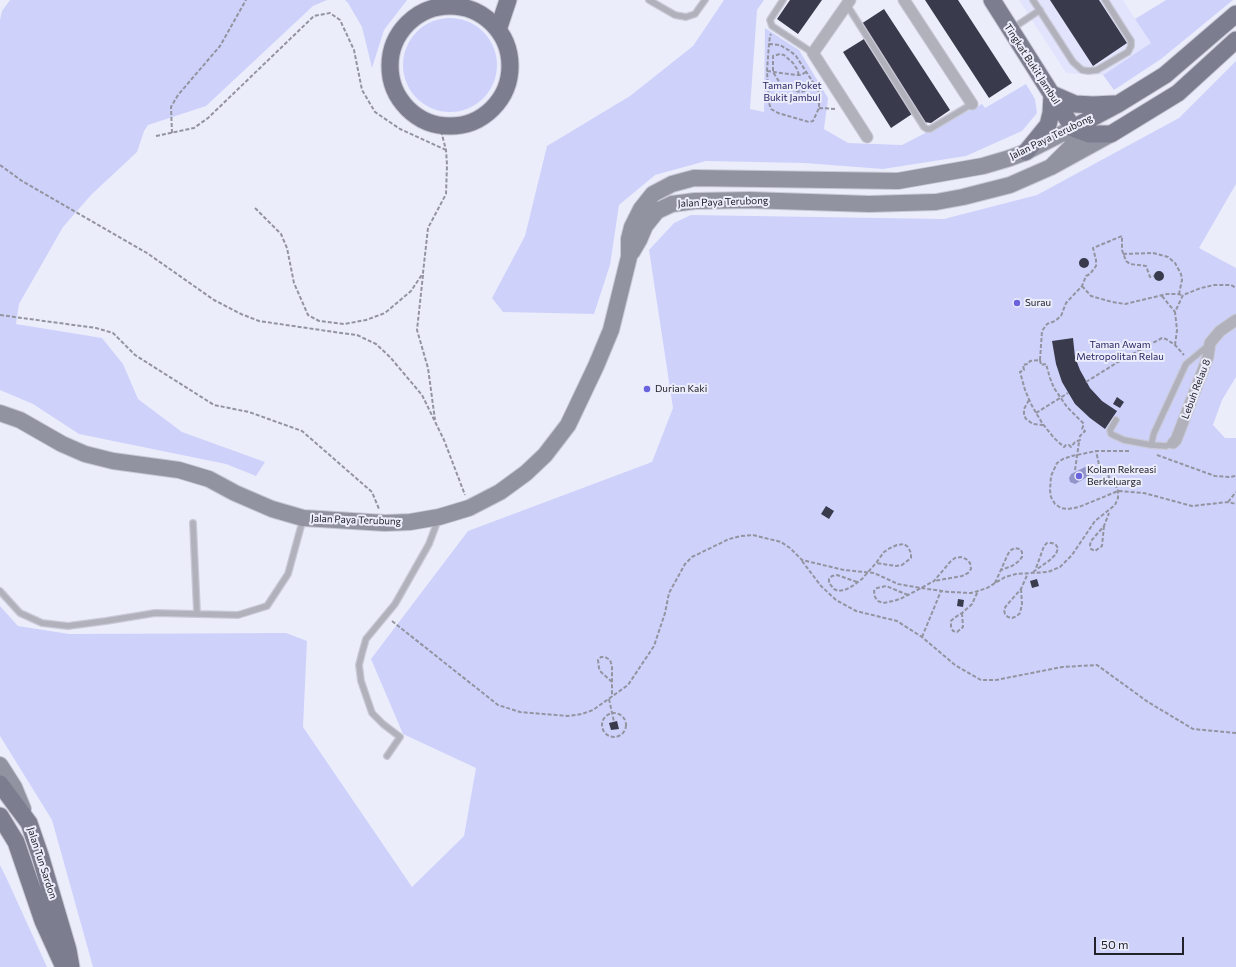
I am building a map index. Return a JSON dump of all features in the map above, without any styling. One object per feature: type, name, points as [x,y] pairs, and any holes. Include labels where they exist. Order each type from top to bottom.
[{"type":"main road","points":[[498,30],[508,0]]},
{"type":"main road","name":"Tingkat Bukit Jambul","points":[[992,0],[1073,128]]},
{"type":"main road","points":[[448,3],[465,7],[483,16],[498,30],[507,46],[510,64],[509,82],[502,98],[490,112],[475,122],[458,127],[440,127],[421,120],[406,109],[395,92],[389,74],[390,54],[397,36],[409,21],[426,10],[448,3]]},
{"type":"main road","name":"Jalan Paya Terubong","points":[[629,257],[629,239],[632,226],[641,209],[654,194],[672,184],[694,178],[898,181],[983,166],[1010,158],[1026,152],[1118,104],[1165,75],[1236,14]]},
{"type":"main road","name":"Jalan Paya Terubong","points":[[629,257],[645,226],[657,211],[672,204],[695,201],[749,200],[869,204],[936,202],[1010,185],[1051,167],[1111,134],[1178,93],[1236,40]]},
{"type":"main road","points":[[1026,152],[1048,125],[1051,113],[1052,94],[1074,104],[1118,104]]},
{"type":"main road","points":[[1073,128],[1089,134],[1111,134]]},
{"type":"main road","points":[[1051,167],[1071,148],[1075,138],[1073,128]]},
{"type":"main road","name":"Jalan Paya Terubung","points":[[0,412],[20,420],[62,444],[85,454],[113,461],[179,470],[208,479],[235,493],[272,509],[303,518],[385,523],[410,522],[439,517],[469,508],[500,492],[526,473],[545,455],[568,425],[596,366],[610,330],[629,257]]},
{"type":"main road","name":"Jalan Tun Sardon","points":[[0,765],[14,787],[40,854],[68,950],[71,967]]},
{"type":"main road","points":[[0,784],[28,823]]},
{"type":"main road","name":"Jalan Tun Sardon","points":[[0,816],[16,842],[43,921],[64,967]]},
{"type":"street","points":[[904,0],[972,104]]},
{"type":"street","points":[[848,3],[813,53],[867,137]]},
{"type":"street","points":[[1210,343],[1220,331],[1236,320]]},
{"type":"street","name":"Lebuh Relau 8","points":[[1173,443],[1176,440],[1208,357],[1210,343]]},
{"type":"lane","points":[[649,0],[674,15],[686,16],[695,14],[705,0]]},
{"type":"lane","points":[[783,0],[770,20],[772,26],[813,53]]},
{"type":"lane","points":[[1033,0],[1073,62],[1082,70],[1088,71],[1096,70],[1128,52],[1131,46],[1131,41],[1104,0]]},
{"type":"lane","points":[[848,3],[924,127],[927,129],[930,128],[972,104]]},
{"type":"lane","points":[[1011,30],[1040,10]]},
{"type":"lane","points":[[1151,445],[1154,433],[1186,364],[1210,343]]},
{"type":"lane","points":[[1116,420],[1110,430],[1111,434],[1124,440],[1166,446],[1173,443]]},
{"type":"lane","points":[[387,756],[400,737],[372,713],[361,681],[359,665],[366,639],[396,604],[430,544],[439,517]]},
{"type":"lane","points":[[0,591],[20,613],[42,623],[68,626],[155,613],[238,615],[267,606],[288,574],[303,518]]},
{"type":"lane","points":[[193,523],[197,613]]},
{"type":"path","points":[[172,133],[171,107],[178,95],[220,46],[246,0]]},
{"type":"path","points":[[156,136],[194,128],[208,118],[314,16],[330,13],[340,20],[354,50],[362,90],[375,112],[400,129],[446,150]]},
{"type":"path","points":[[769,44],[780,45],[790,51],[796,56],[806,72],[819,94],[819,108],[813,121],[809,122],[775,112],[771,109],[769,103],[767,71],[769,44]]},
{"type":"path","points":[[799,75],[793,63],[784,55],[775,54],[773,56],[773,72],[780,83],[788,89],[801,92],[816,87]]},
{"type":"path","points":[[767,71],[799,75],[806,72]]},
{"type":"path","points":[[819,108],[826,109]]},
{"type":"path","points":[[436,423],[428,368],[417,330],[428,228],[446,194],[446,150],[440,127]]},
{"type":"path","points":[[0,165],[22,181],[147,253],[214,300],[241,314],[265,322],[356,335],[376,344],[390,357],[422,395],[444,440],[469,508]]},
{"type":"path","points":[[255,208],[282,234],[287,248],[294,283],[302,303],[308,315],[319,321],[344,324],[366,320],[385,313],[411,291],[423,273]]},
{"type":"path","points":[[1075,470],[1080,436],[1085,431],[1082,429],[1084,424],[1076,417],[1061,397],[1050,378],[1046,364],[1041,365],[1042,331],[1047,324],[1061,316],[1066,303],[1082,286],[1086,276],[1090,274],[1096,266],[1093,248],[1122,236],[1122,250],[1126,261],[1130,264],[1146,266],[1150,277],[1154,276]]},
{"type":"path","points":[[1123,254],[1153,253],[1168,258],[1175,263],[1182,274],[1180,294]]},
{"type":"path","points":[[1082,286],[1091,296],[1125,304],[1167,294],[1183,295],[1214,285],[1231,285],[1236,288]]},
{"type":"path","points":[[1175,346],[1177,330],[1175,312],[1183,295]]},
{"type":"path","points":[[1162,296],[1175,312]]},
{"type":"path","points":[[0,315],[96,328],[113,333],[135,355],[214,405],[250,412],[302,431],[372,492],[385,523]]},
{"type":"path","points":[[1086,382],[1118,362],[1162,338],[1166,339],[1182,352]]},
{"type":"path","points":[[1040,360],[1030,361],[1028,364],[1023,365],[1024,370],[1020,372],[1029,400],[1044,425],[1054,438],[1064,447],[1066,445],[1071,447],[1075,442],[1080,441]]},
{"type":"path","points":[[1036,413],[1068,393]]},
{"type":"path","points":[[1029,400],[1024,409],[1026,419],[1033,424],[1044,425]]},
{"type":"path","points":[[802,560],[844,570],[874,573],[898,584],[941,591],[971,593],[994,584],[1005,577],[1016,574],[1048,572],[1060,567],[1072,555],[1095,521],[1115,505],[1118,498],[1118,491],[1114,481],[1109,478],[1108,473],[1105,474],[1103,468],[1100,469],[1096,451]]},
{"type":"path","points":[[1132,451],[1096,451],[1077,454],[1063,459],[1057,463],[1051,476],[1051,497],[1061,508],[1068,509],[1118,491],[1144,493],[1192,506],[1228,502],[1236,504]]},
{"type":"path","points":[[1152,453],[1216,476],[1236,476]]},
{"type":"path","points":[[1228,502],[1236,492]]},
{"type":"path","points":[[1104,526],[1091,541],[1091,549],[1095,551],[1102,546],[1104,526],[1109,511]]},
{"type":"path","points":[[386,616],[498,705],[520,712],[568,716],[582,714],[593,710],[628,684],[654,646],[665,613],[669,593],[685,564],[692,557],[729,539],[753,535],[781,542],[790,548],[802,560],[821,586],[836,600],[856,611],[898,621],[922,637],[955,665],[981,680],[996,680],[1062,667],[1097,665],[1148,702],[1193,729],[1236,733]]},
{"type":"path","points":[[1032,573],[1035,571],[1056,554],[1058,548],[1056,545],[1048,543],[1044,546],[1035,571]]},
{"type":"path","points":[[857,582],[837,575],[832,576],[829,579],[829,583],[838,592],[845,590],[857,582],[868,572],[876,563],[890,548],[904,544],[908,547],[911,553],[911,558],[902,565],[896,566],[876,563]]},
{"type":"path","points":[[994,584],[1001,570],[1011,550],[1015,548],[1020,549],[1022,552],[1022,557],[1019,561],[1012,566],[1001,570]]},
{"type":"path","points":[[908,595],[886,586],[877,588],[874,591],[875,597],[878,601],[883,603],[893,601],[908,595],[934,581],[962,576],[968,573],[971,569],[970,563],[966,559],[960,557],[956,558],[950,562],[934,581]]},
{"type":"path","points":[[1021,589],[1022,604],[1020,613],[1012,618],[1008,617],[1004,610],[1021,589],[1028,573]]},
{"type":"path","points":[[922,637],[941,591]]},
{"type":"path","points":[[962,613],[963,627],[957,632],[953,631],[951,622],[972,604],[978,591]]},
{"type":"path","points":[[612,682],[601,672],[599,668],[598,660],[602,657],[610,660],[612,666],[612,682],[612,697]]},
{"type":"path","points":[[609,699],[614,722]]},
{"type":"path","points":[[612,713],[623,716],[626,723],[623,734],[616,738],[608,736],[602,729],[602,721],[604,717],[612,713]]},
{"type":"shaded area","points":[[1019,0],[1123,0],[1151,43],[1103,75],[1066,73]]},
{"type":"shaded area","name":"Kolam Rekreasi Berkeluarga","points":[[1085,467],[1090,472],[1089,476],[1075,484],[1070,482],[1069,478],[1071,474]]},
{"type":"green space","points":[[10,0],[327,0],[313,6],[206,106],[148,125],[144,131],[137,152],[91,195],[63,227],[19,304],[16,324],[102,338],[123,364],[138,399],[182,432],[265,462],[256,476],[226,464],[79,434],[33,404],[0,390],[0,20],[2,11]]},
{"type":"green space","points":[[345,0],[407,0],[384,30],[372,68],[362,27]]},
{"type":"green space","name":"Taman Poket Bukit Jambul","points":[[724,0],[764,0],[757,10],[750,109],[764,112],[765,28],[799,50],[828,98],[824,129],[848,143],[902,145],[982,104],[985,108],[1026,84],[1035,99],[1037,113],[1022,131],[966,156],[883,169],[804,163],[706,161],[655,175],[619,205],[610,265],[594,314],[503,312],[492,298],[525,236],[547,146],[630,96],[693,46]]},
{"type":"green space","points":[[1166,0],[1233,0],[1161,59],[1114,90],[1103,75],[1151,43],[1135,19]]},
{"type":"green space","points":[[450,18],[468,22],[483,32],[493,47],[497,65],[493,83],[483,98],[468,108],[450,112],[432,108],[417,98],[407,83],[403,65],[407,47],[417,32],[432,22]]},
{"type":"green space","name":"Taman Awam Metropolitan Relau","points":[[1236,61],[1236,184],[1199,248],[1236,268],[1236,377],[1222,400],[1213,425],[1225,438],[1236,438],[1236,967],[93,967],[52,820],[0,736],[0,606],[18,626],[69,634],[286,633],[307,641],[303,727],[412,887],[464,836],[476,768],[403,734],[371,659],[468,531],[652,462],[673,408],[649,250],[674,223],[691,215],[944,219],[1037,195],[1179,118]]},
{"type":"green space","points":[[0,865],[6,877],[47,967],[0,967]]},
{"type":"building","points":[[790,0],[822,0],[798,34],[777,19]]},
{"type":"building","points":[[925,0],[958,0],[1012,83],[989,98]]},
{"type":"building","points":[[1050,0],[1099,0],[1127,43],[1093,66]]},
{"type":"building","points":[[884,9],[950,110],[931,123],[924,122],[861,24]]},
{"type":"building","points":[[864,39],[912,114],[891,128],[843,52]]},
{"type":"building","points":[[1084,258],[1089,263],[1084,268],[1079,263]]},
{"type":"building","points":[[1159,271],[1164,276],[1159,281],[1154,276]]},
{"type":"building","points":[[1073,338],[1075,357],[1090,388],[1102,401],[1117,411],[1105,429],[1075,404],[1062,382],[1056,364],[1052,341]]},
{"type":"building","points":[[1117,397],[1124,402],[1120,408],[1113,404]]},
{"type":"building","points":[[826,506],[834,511],[829,519],[821,514]]},
{"type":"building","points":[[1037,579],[1039,586],[1032,588],[1030,581]]},
{"type":"building","points":[[958,599],[964,600],[963,607],[957,606]]},
{"type":"building","points":[[617,721],[619,729],[611,730],[609,723]]},
{"type":"place","name":"Surau","points":[[1017,303]]},
{"type":"place","name":"Durian Kaki","points":[[647,389]]},
{"type":"place","name":"Kolam Rekreasi Berkeluarga","points":[[1079,476]]}]
